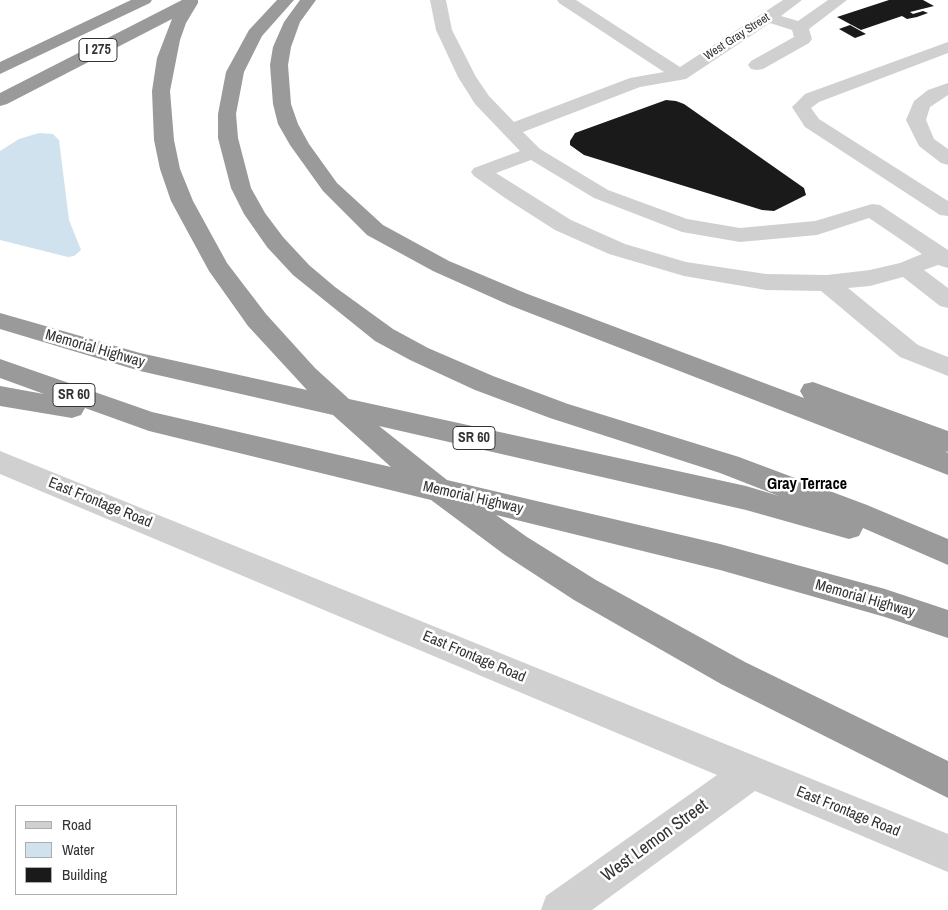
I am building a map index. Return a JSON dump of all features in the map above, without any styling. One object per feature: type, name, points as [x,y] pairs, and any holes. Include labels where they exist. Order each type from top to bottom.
[{"type":"highway","name":"I 275","points":[[0,69],[144,0]]},
{"type":"highway","points":[[190,0],[178,23],[166,58],[161,91],[161,116],[170,169],[182,201],[218,266],[257,320],[306,374],[358,424],[414,471],[516,546],[585,590],[733,673],[948,780]]},
{"type":"highway","name":"I 275","points":[[0,100],[197,0]]},
{"type":"highway","points":[[286,0],[255,34],[235,72],[227,114],[228,138],[241,188],[255,214],[275,242],[301,270],[327,292],[384,335],[484,384],[559,411],[729,465],[857,513],[948,552]]},
{"type":"highway","points":[[308,0],[292,22],[282,47],[278,65],[282,104],[288,124],[300,145],[330,187],[375,230],[441,266],[517,299],[948,464]]},
{"type":"highway","points":[[300,145],[349,192],[425,240],[486,267],[948,442]]},
{"type":"highway","name":"Memorial Highway","points":[[0,321],[140,362],[746,498],[948,557]]},
{"type":"highway","name":"Memorial Highway","points":[[0,368],[149,421],[720,557],[886,604],[948,624]]},
{"type":"highway","points":[[0,396],[149,421]]},
{"type":"street","points":[[438,0],[444,30],[467,77],[482,100],[534,153],[601,194],[682,225],[740,235],[817,228],[872,210],[944,258]]},
{"type":"street","points":[[565,0],[680,75]]},
{"type":"street","name":"West Gray Street","points":[[680,75],[794,0]]},
{"type":"street","points":[[800,28],[839,0]]},
{"type":"street","points":[[768,17],[800,28]]},
{"type":"street","points":[[757,65],[803,39],[800,28]]},
{"type":"street","points":[[946,50],[812,98],[801,107],[812,124],[948,210]]},
{"type":"street","points":[[622,73],[634,67],[646,53]]},
{"type":"street","points":[[510,130],[636,82],[680,75]]},
{"type":"street","points":[[948,89],[935,94],[921,106],[916,120],[926,142],[948,159]]},
{"type":"street","points":[[534,153],[481,172],[512,194],[563,225],[617,249],[684,269],[766,282],[827,283],[870,278],[944,258]]},
{"type":"street","points":[[907,269],[948,300]]},
{"type":"street","points":[[827,283],[909,351],[948,367]]},
{"type":"street","name":"East Frontage Road","points":[[0,462],[948,853]]},
{"type":"street","name":"West Lemon Street","points":[[560,910],[751,772]]},
{"type":"water","points":[[39,133],[53,134],[59,140],[69,220],[81,250],[74,256],[68,257],[0,240],[0,151],[19,139]]},
{"type":"building","points":[[889,0],[923,0],[934,6],[910,12],[913,14],[923,11],[928,13],[917,17],[907,19],[902,16],[861,30],[837,17]]},
{"type":"building","points":[[850,25],[866,34],[855,38],[839,29]]},
{"type":"building","points":[[666,100],[684,104],[804,188],[806,195],[774,211],[762,210],[584,155],[570,145],[570,141],[575,133]]},
{"type":"district","name":"Gray Terrace","points":[[807,485]]}]
